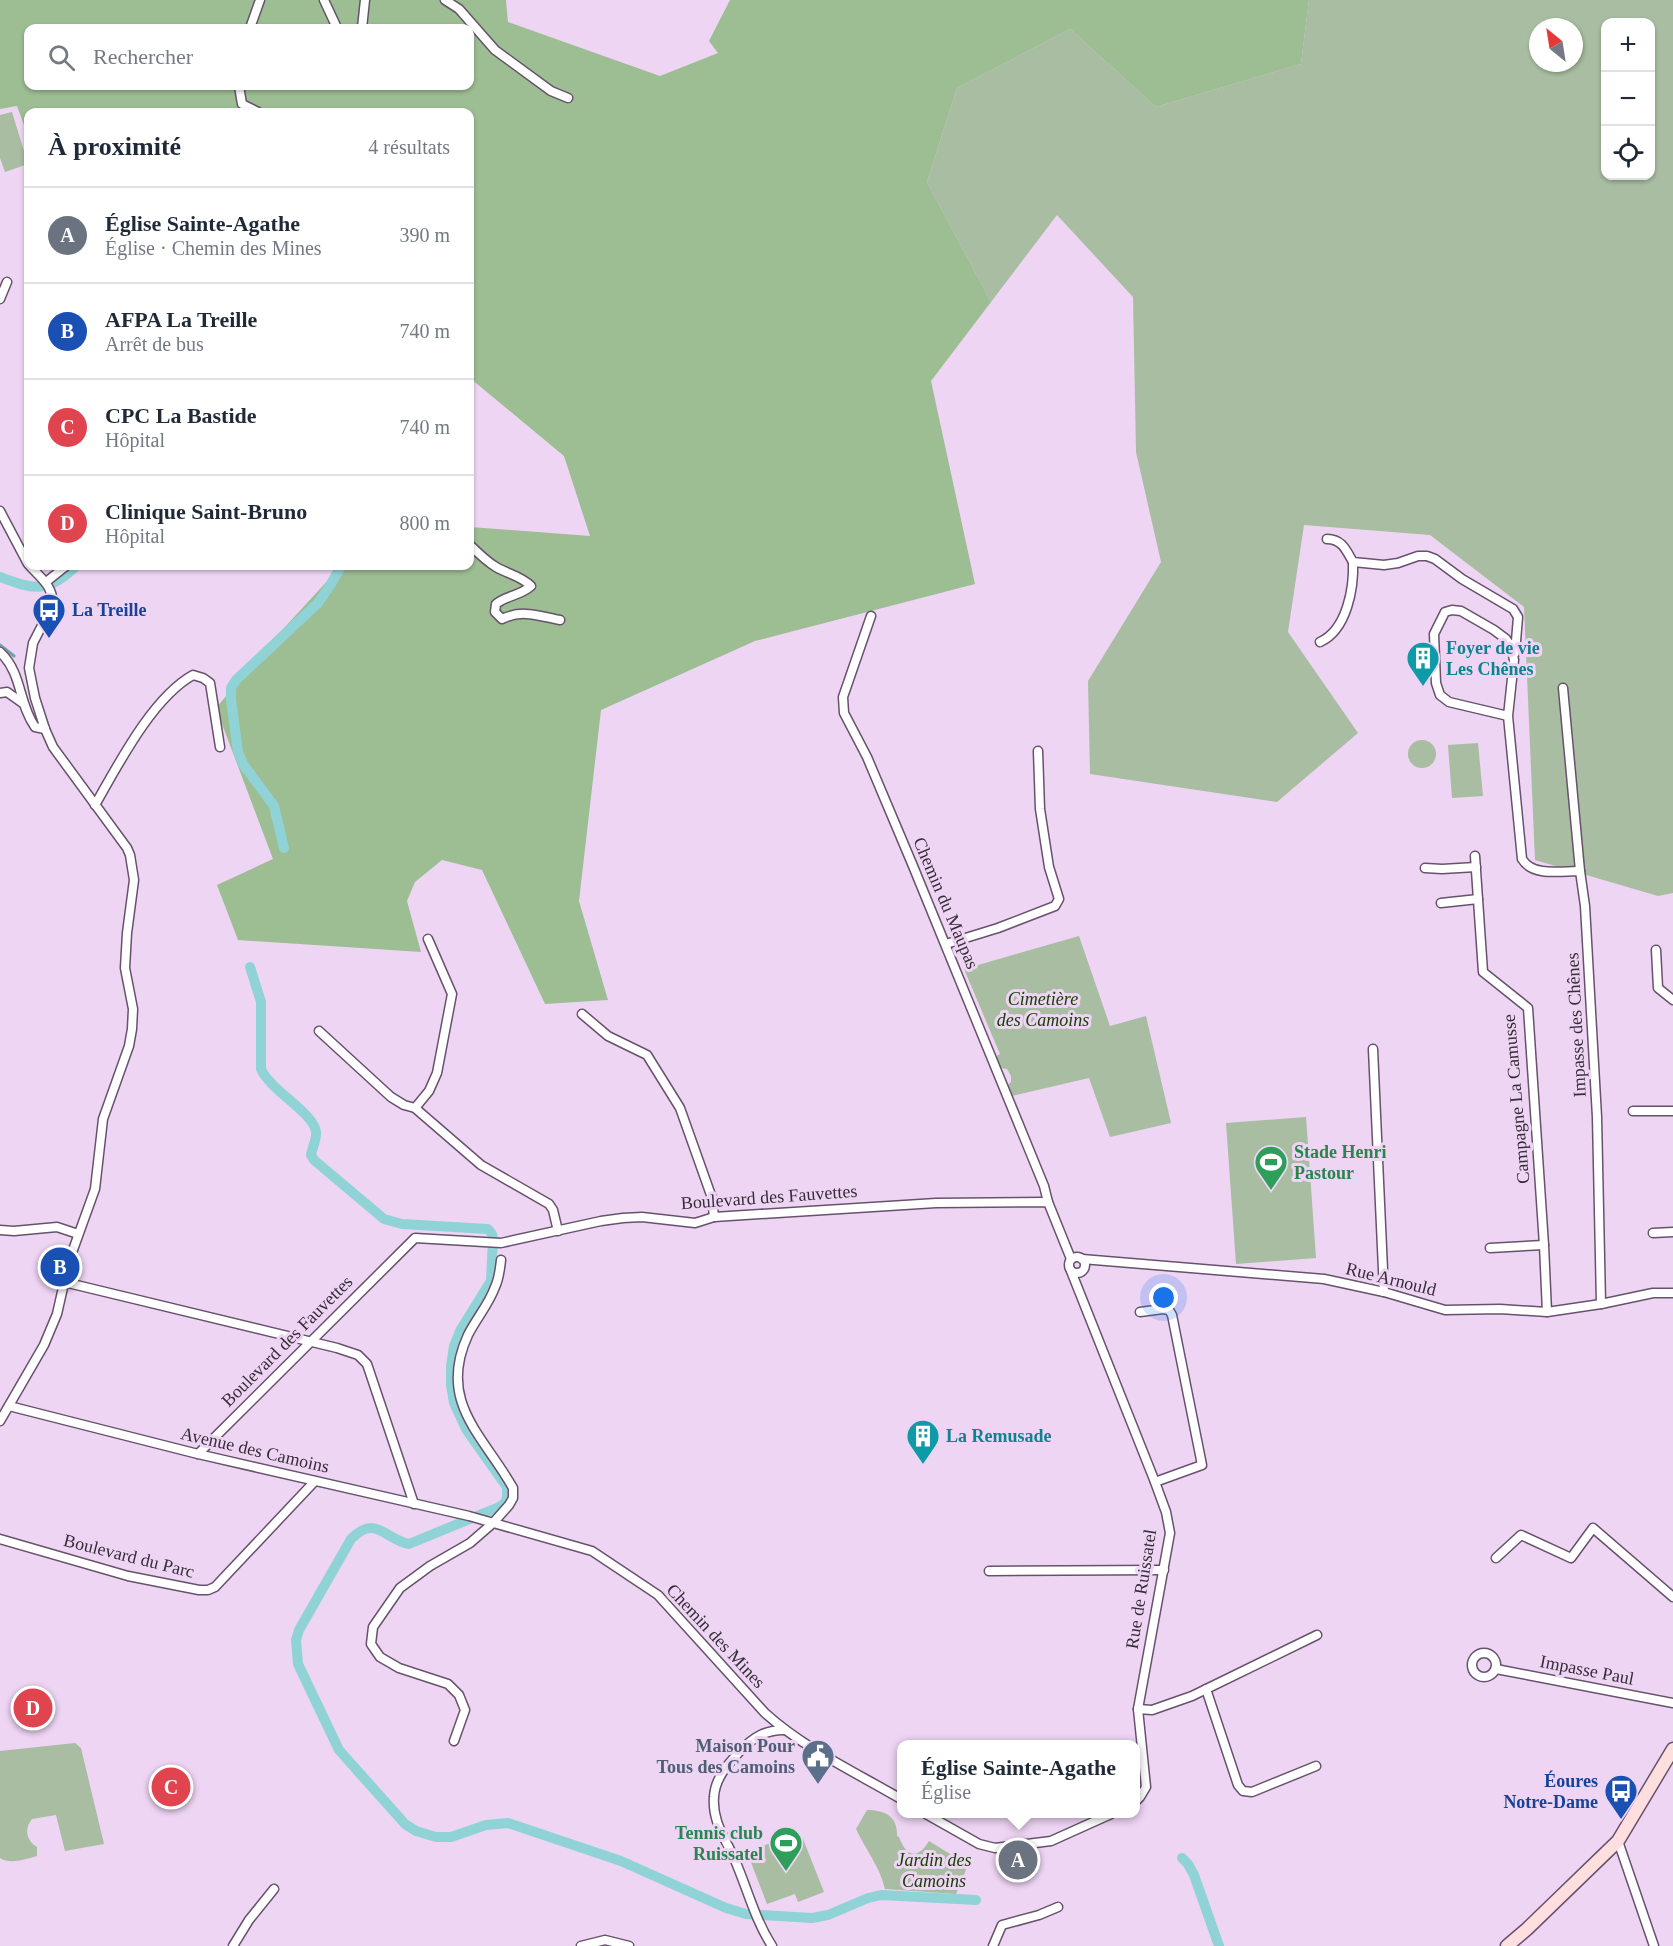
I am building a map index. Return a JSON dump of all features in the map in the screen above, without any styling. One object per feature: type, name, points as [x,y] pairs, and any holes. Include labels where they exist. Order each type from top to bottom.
[{"type":"street","points":[[251,24],[260,0]]},
{"type":"street","points":[[324,0],[335,24]]},
{"type":"street","points":[[362,24],[365,0]]},
{"type":"street","points":[[445,0],[459,9],[472,24]]},
{"type":"street","points":[[474,26],[495,50],[551,91],[568,98]]},
{"type":"street","points":[[240,90],[242,104],[250,108]]},
{"type":"street","points":[[0,299],[6,282]]},
{"type":"street","points":[[0,511],[24,556]]},
{"type":"street","points":[[1320,642],[1334,633],[1339,624],[1349,599],[1352,581],[1353,562],[1343,545],[1335,539],[1327,539]]},
{"type":"street","points":[[474,549],[497,568],[525,580],[531,586],[524,593],[501,599],[496,604],[495,612],[502,619],[513,613],[523,613],[560,620]]},
{"type":"street","points":[[1353,562],[1384,565],[1426,556],[1435,559],[1462,579],[1513,609],[1518,617],[1508,716],[1522,859],[1530,869],[1580,871]]},
{"type":"street","points":[[0,1421],[44,1345],[57,1314],[78,1234],[95,1189],[103,1119],[129,1046],[133,1009],[125,968],[127,933],[133,897],[133,866],[127,848],[58,755],[45,729],[35,698],[29,668],[33,643],[53,600],[47,584],[34,570]]},
{"type":"street","points":[[47,584],[62,570]]},
{"type":"street","points":[[1508,716],[1449,702],[1440,694],[1436,683],[1434,634],[1445,612],[1461,611],[1506,639],[1511,646],[1514,660]]},
{"type":"street","name":"Chemin du Maupas","points":[[871,616],[843,697],[844,713],[867,757],[946,944],[1044,1186],[1048,1202]]},
{"type":"street","points":[[0,652],[16,673],[29,719],[35,728],[45,729]]},
{"type":"street","points":[[95,805],[154,711],[182,681],[193,675],[210,683],[220,747]]},
{"type":"street","name":"Impasse des Chênes","points":[[1563,688],[1589,959],[1598,1117],[1601,1304]]},
{"type":"street","points":[[0,693],[7,692],[24,704]]},
{"type":"street","points":[[946,944],[998,928],[1054,906],[1059,899],[1049,867],[1040,809],[1038,751]]},
{"type":"street","name":"Campagne La Camusse","points":[[1475,856],[1483,972],[1528,1008],[1547,1312]]},
{"type":"street","points":[[1425,868],[1476,867]]},
{"type":"street","points":[[1441,903],[1478,899]]},
{"type":"street","points":[[416,1108],[429,1091],[437,1073],[452,994],[428,939]]},
{"type":"street","points":[[1656,950],[1658,988],[1673,1000]]},
{"type":"street","points":[[582,1014],[608,1036],[647,1054],[680,1108],[712,1198],[714,1217]]},
{"type":"street","points":[[319,1031],[391,1097],[404,1105],[416,1108],[481,1165],[549,1204],[553,1210],[558,1231]]},
{"type":"street","points":[[1373,1049],[1384,1292]]},
{"type":"street","points":[[1633,1111],[1673,1111]]},
{"type":"street","name":"Rue Arnould","points":[[1048,1202],[1071,1259],[1077,1257],[1079,1267],[1101,1261],[1324,1279],[1384,1292],[1445,1310],[1500,1309],[1547,1312],[1653,1293],[1673,1293]]},
{"type":"street","name":"Boulevard des Fauvettes","points":[[198,1454],[415,1238],[488,1244],[623,1218],[642,1217],[695,1223],[714,1217],[936,1203],[1048,1202]]},
{"type":"street","points":[[0,1230],[57,1227],[78,1234]]},
{"type":"street","points":[[1653,1233],[1673,1232]]},
{"type":"street","points":[[1490,1248],[1544,1245]]},
{"type":"street","points":[[454,1741],[465,1710],[459,1695],[448,1684],[399,1668],[380,1657],[371,1644],[373,1627],[400,1587],[430,1566],[470,1543],[493,1523],[513,1498],[513,1488],[464,1410],[459,1397],[457,1374],[458,1363],[470,1332],[495,1287],[501,1260]]},
{"type":"street","name":"Rue de Ruissatel","points":[[1079,1267],[1078,1285],[1155,1482],[1166,1512],[1170,1533],[1138,1709],[1146,1787],[1140,1797]]},
{"type":"street","points":[[64,1282],[310,1341],[358,1355],[367,1364],[414,1504]]},
{"type":"street","points":[[1140,1312],[1163,1309],[1169,1310],[1172,1315],[1202,1465],[1155,1482]]},
{"type":"street","name":"Avenue des Camoins","points":[[9,1406],[198,1454],[493,1523]]},
{"type":"street","name":"Boulevard du Parc","points":[[0,1539],[128,1576],[208,1590],[215,1587],[315,1481]]},
{"type":"street","name":"Chemin des Mines","points":[[493,1523],[592,1551],[658,1595],[765,1713],[784,1730],[897,1797]]},
{"type":"street","points":[[1496,1558],[1521,1535],[1571,1558],[1593,1528],[1673,1597]]},
{"type":"street","points":[[989,1571],[1164,1570]]},
{"type":"street","points":[[1138,1709],[1152,1710],[1164,1707],[1317,1635]]},
{"type":"street","name":"Impasse Paul","points":[[1496,1669],[1673,1703]]},
{"type":"street","points":[[1206,1689],[1238,1785],[1243,1791],[1252,1792],[1316,1766]]},
{"type":"street","points":[[772,1946],[758,1923],[734,1858],[716,1820],[714,1795],[723,1771],[748,1742],[762,1733],[784,1730]]},
{"type":"street","points":[[1507,1946],[1618,1841],[1673,1749]]},
{"type":"street","points":[[933,1818],[979,1844],[995,1848],[1051,1841],[1102,1818]]},
{"type":"street","points":[[1618,1841],[1654,1946]]},
{"type":"street","points":[[233,1946],[249,1920],[274,1889]]},
{"type":"street","points":[[993,1946],[1002,1925],[1058,1907]]},
{"type":"street","points":[[580,1946],[605,1940],[629,1946]]},
{"type":"green space","points":[[0,0],[506,0],[508,22],[660,76],[718,53],[709,41],[730,0],[1309,0],[1301,64],[1156,107],[1070,29],[957,88],[927,182],[991,302],[931,381],[975,584],[755,641],[601,710],[579,901],[608,1000],[545,1004],[482,870],[442,860],[415,882],[407,901],[421,952],[238,940],[217,885],[273,859],[216,708],[274,639],[337,570],[474,570],[474,527],[590,536],[564,456],[474,381],[474,108],[24,108],[24,125],[17,106],[0,109]]},
{"type":"green space","points":[[1309,0],[1673,0],[1673,893],[1658,896],[1535,860],[1524,607],[1430,535],[1304,525],[1288,632],[1358,733],[1277,802],[1090,774],[1088,681],[1161,562],[1136,452],[1133,297],[1057,215],[991,302],[927,182],[957,88],[1070,29],[1156,107],[1301,64]]},
{"type":"green space","points":[[12,112],[24,151],[24,165],[5,172],[0,158],[0,115]]},
{"type":"green space","points":[[1422,740],[1432,744],[1436,754],[1432,764],[1422,768],[1412,764],[1408,754],[1412,744]]},
{"type":"green space","points":[[1478,743],[1483,796],[1452,798],[1448,745]]},
{"type":"green space","name":"Cimetière des Camoins","points":[[1079,936],[1110,1026],[1146,1016],[1171,1123],[1110,1137],[1089,1078],[1012,1096],[1007,1086],[1011,1082],[1011,1076],[1007,1069],[1000,1068],[995,1057],[1000,1054],[964,969]]},
{"type":"green space","name":"Stade Henri Pastour","points":[[1306,1117],[1316,1258],[1236,1264],[1226,1123]]},
{"type":"green space","points":[[75,1743],[81,1748],[104,1844],[65,1851],[56,1815],[32,1819],[29,1823],[27,1834],[30,1841],[37,1847],[37,1856],[13,1861],[0,1858],[0,1751]]},
{"type":"green space","name":"Jardin des Camoins","points":[[867,1810],[879,1811],[892,1819],[897,1829],[897,1836],[908,1852],[916,1854],[929,1841],[968,1865],[956,1894],[885,1889],[876,1866],[856,1829]]},
{"type":"green space","name":"Tennis club Ruissatel","points":[[803,1839],[824,1892],[798,1902],[795,1894],[767,1904],[747,1852],[776,1841],[777,1844],[781,1842],[783,1848]]},
{"type":"waterway","points":[[0,577],[22,585],[41,587],[58,581],[72,570]]},
{"type":"waterway","points":[[284,848],[274,806],[243,764],[238,752],[231,688],[236,680],[318,603],[339,570]]},
{"type":"waterway","points":[[0,645],[14,656]]},
{"type":"waterway","points":[[250,967],[261,1002],[261,1069],[313,1125],[316,1135],[311,1155],[314,1160],[384,1219],[402,1224],[488,1229],[493,1239],[491,1281],[460,1331],[454,1346],[451,1385],[454,1403],[466,1429],[507,1487],[507,1497],[505,1503],[499,1507],[409,1544],[374,1528],[360,1532],[351,1539],[299,1630],[296,1640],[298,1664],[339,1750],[405,1824],[416,1831],[436,1837],[451,1837],[486,1825],[508,1823],[621,1861],[726,1908],[746,1914],[812,1918],[828,1915],[881,1895],[976,1900]]},
{"type":"waterway","points":[[1182,1858],[1194,1875],[1219,1946]]},
{"type":"place","name":"La Treille","points":[[49,639]]},
{"type":"place","name":"Foyer de vie Les Chênes","points":[[1423,687]]},
{"type":"place","name":"Stade Henri Pastour","points":[[1271,1191]]},
{"type":"place","name":"AFPA La Treille","points":[[60,1267]]},
{"type":"place","name":"La Remusade","points":[[923,1465]]},
{"type":"place","name":"Clinique Saint-Bruno","points":[[33,1708]]},
{"type":"place","name":"Maison Pour Tous des Camoins","points":[[818,1785]]},
{"type":"place","name":"CPC La Bastide","points":[[171,1787]]},
{"type":"place","name":"Éoures Notre-Dame","points":[[1621,1820]]},
{"type":"place","name":"Église Sainte-Agathe","points":[[1018,1860]]},
{"type":"place","name":"Tennis club Ruissatel","points":[[786,1872]]}]
